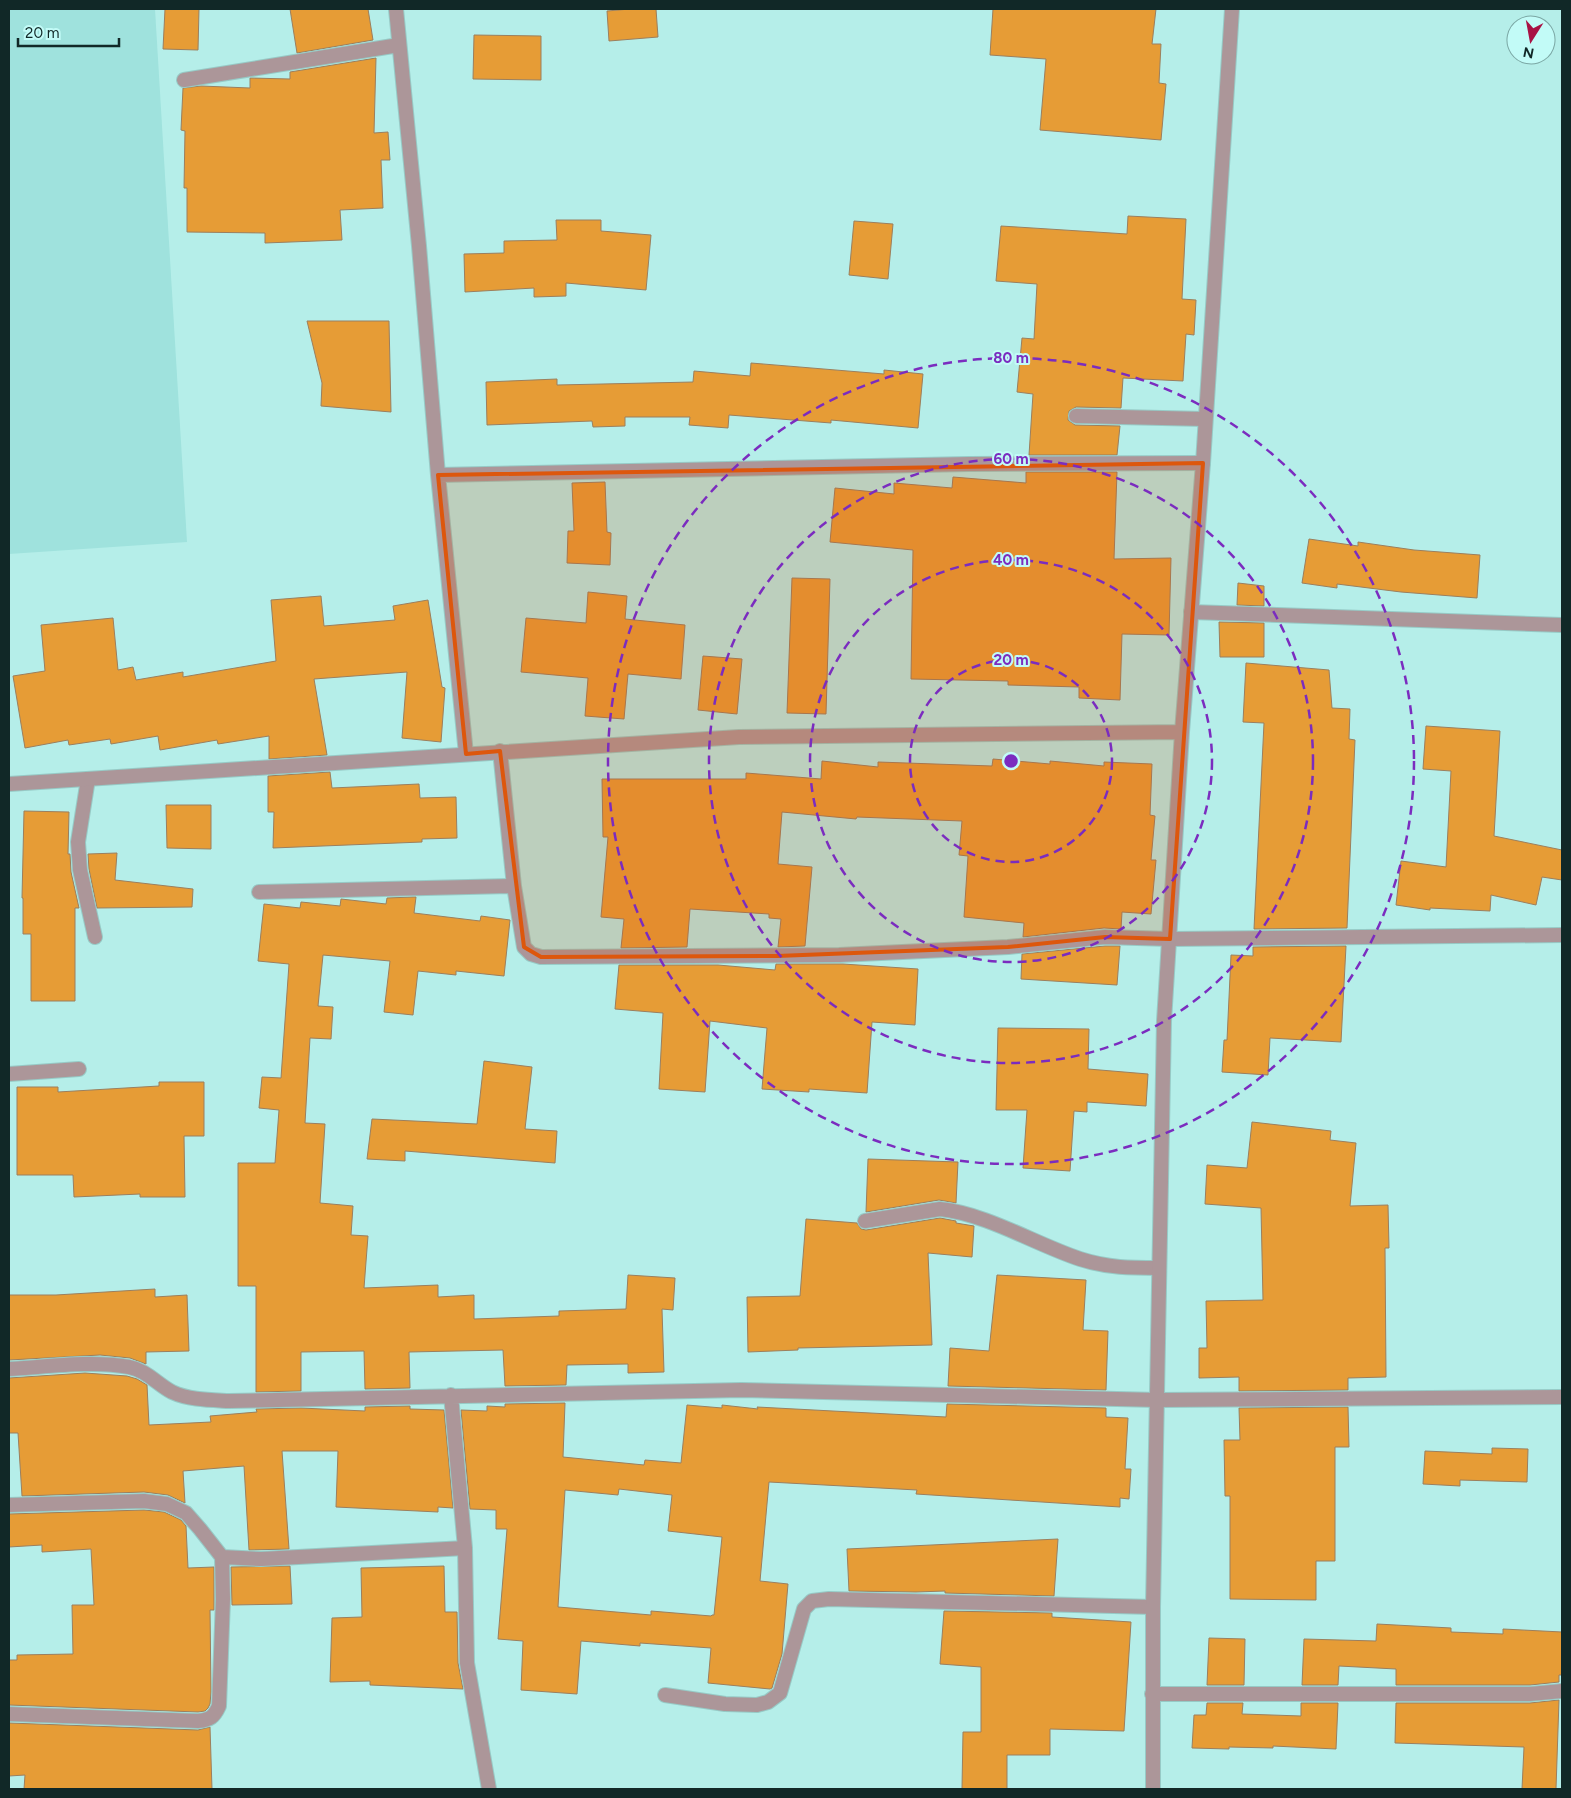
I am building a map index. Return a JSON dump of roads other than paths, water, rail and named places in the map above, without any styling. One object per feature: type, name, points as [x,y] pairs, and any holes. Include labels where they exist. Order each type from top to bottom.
[{"type":"street","points":[[396,9],[420,246],[438,475],[466,754]]},
{"type":"street","points":[[1152,1789],[1153,1607],[1164,1021],[1232,9]]},
{"type":"street","points":[[184,80],[399,44]]},
{"type":"street","points":[[1076,416],[1205,419]]},
{"type":"street","points":[[438,475],[960,465],[1202,463]]},
{"type":"street","points":[[1190,612],[1562,625]]},
{"type":"street","points":[[9,784],[739,737],[1182,732]]},
{"type":"street","points":[[500,752],[514,886],[524,947],[531,954],[541,957],[839,955],[1008,947],[1105,937],[1170,939],[1562,935]]},
{"type":"street","points":[[88,778],[78,842],[80,870],[95,937]]},
{"type":"street","points":[[259,892],[514,886]]},
{"type":"street","points":[[9,1074],[79,1069]]},
{"type":"street","points":[[865,1220],[940,1209],[952,1210],[1080,1259],[1111,1267],[1160,1268]]},
{"type":"street","points":[[9,1369],[102,1364],[130,1367],[144,1372],[171,1391],[182,1396],[229,1401],[742,1390],[1157,1400],[1562,1397]]},
{"type":"street","points":[[451,1395],[465,1548],[464,1595],[467,1662],[489,1789]]},
{"type":"street","points":[[9,1506],[144,1501],[167,1504],[186,1513],[222,1557],[223,1599],[219,1706],[215,1715],[210,1720],[9,1714]]},
{"type":"street","points":[[222,1557],[261,1559],[465,1548]]},
{"type":"street","points":[[665,1695],[725,1704],[757,1705],[768,1702],[780,1693],[804,1609],[812,1601],[829,1598],[1153,1607]]},
{"type":"street","points":[[1152,1694],[1530,1694],[1562,1691]]}]
